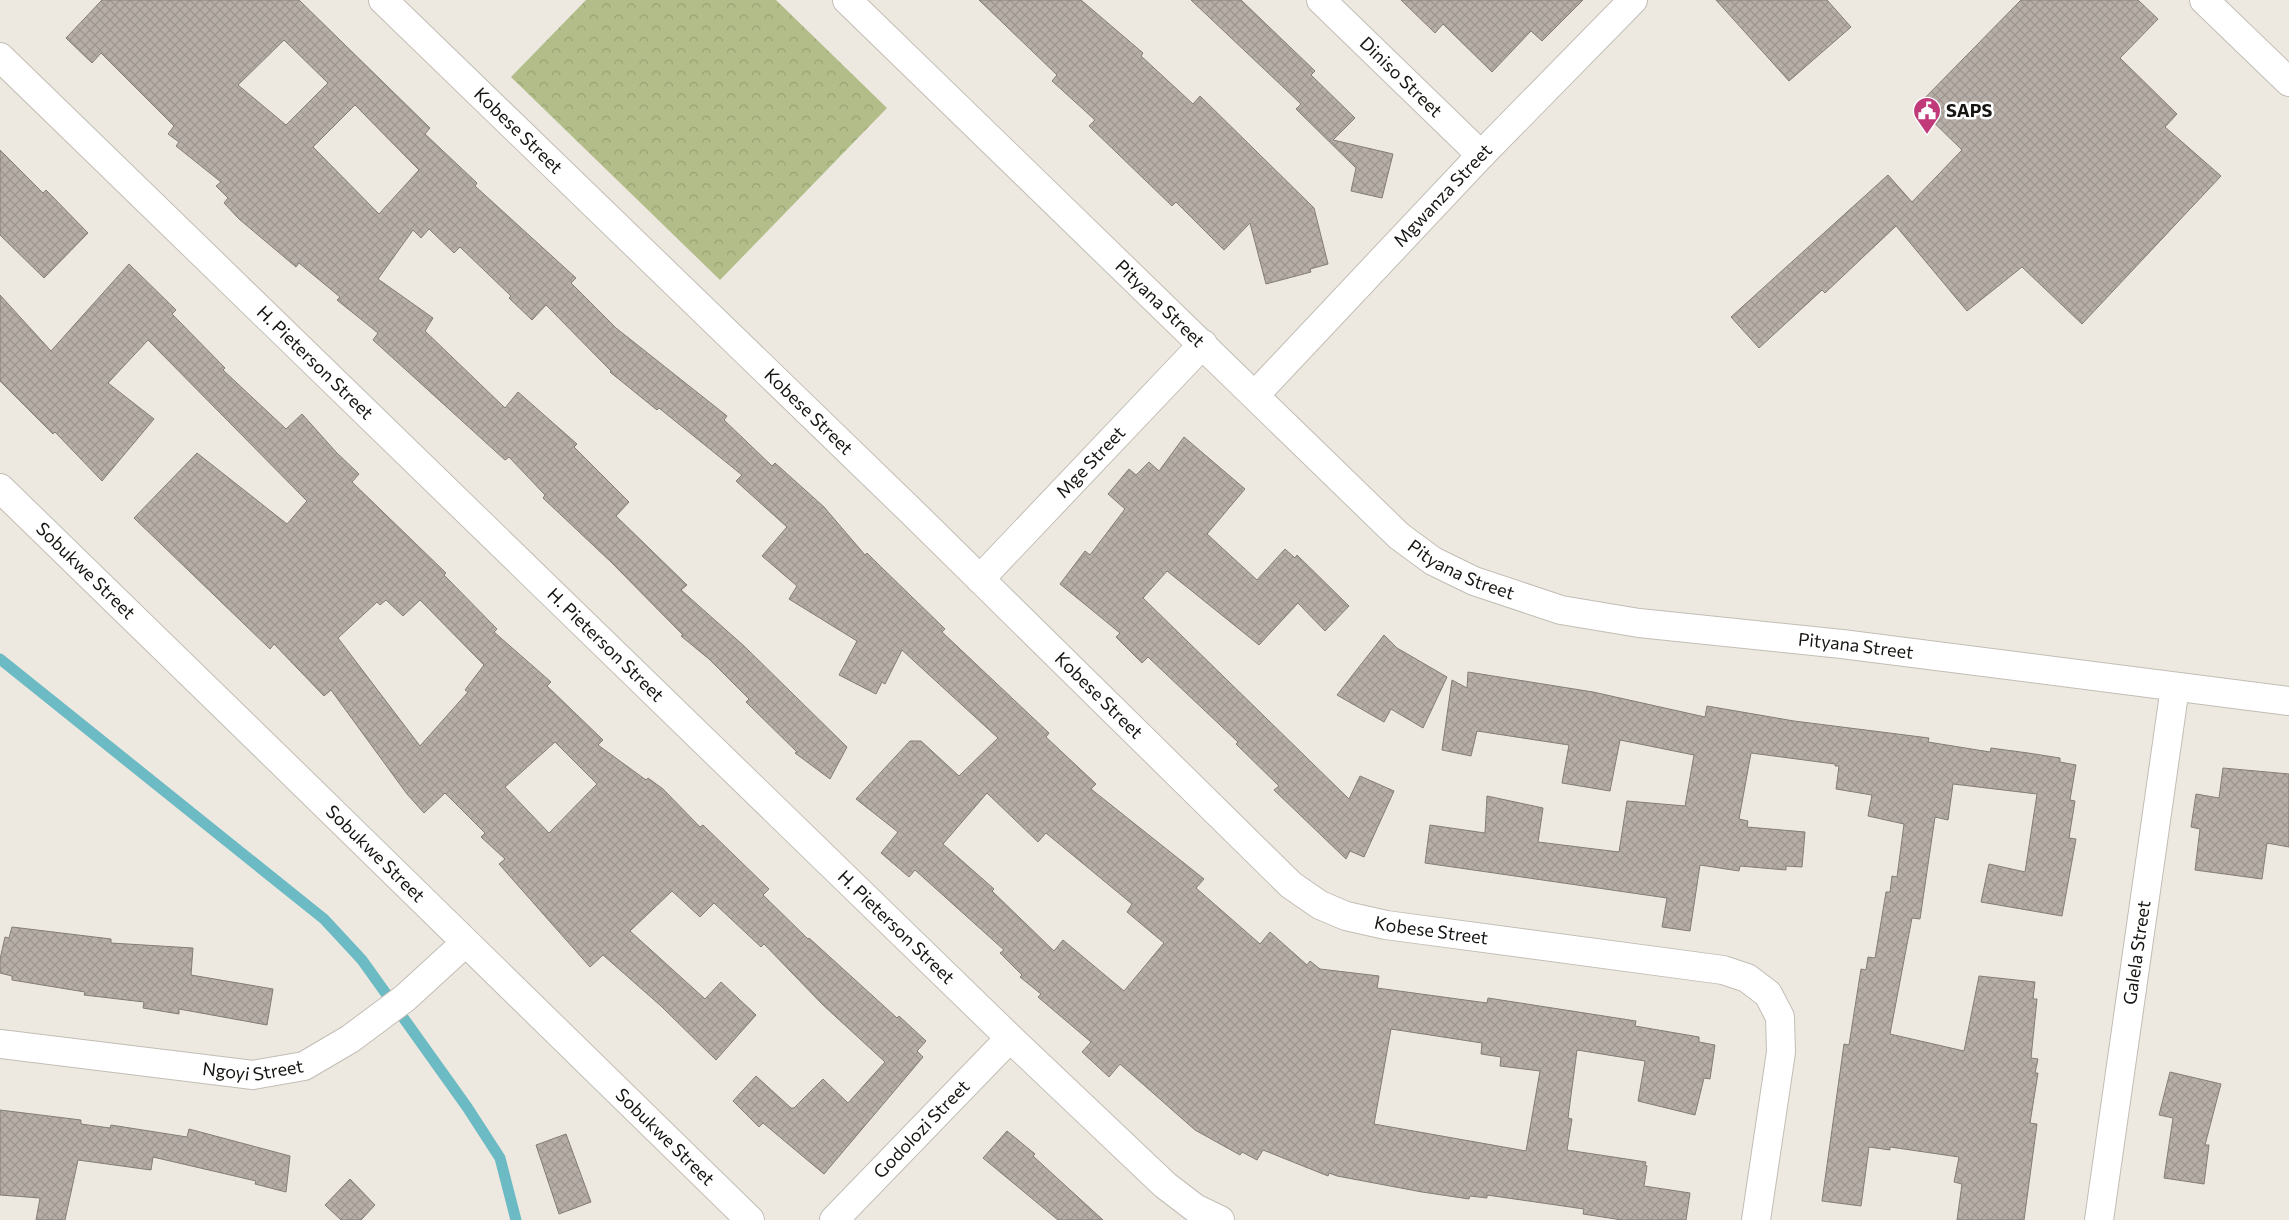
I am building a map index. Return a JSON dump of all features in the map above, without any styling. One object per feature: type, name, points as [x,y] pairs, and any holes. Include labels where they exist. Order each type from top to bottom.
[{"type":"street","name":"Kobese Street","points":[[384,0],[980,579],[1291,885],[1320,904],[1346,916],[1386,925],[1723,970],[1747,978],[1768,994],[1780,1017],[1781,1052],[1756,1220]]},
{"type":"street","name":"Pityana Street","points":[[847,0],[1399,536],[1433,561],[1474,580],[1562,610],[1639,623],[1842,644],[2289,701]]},
{"type":"street","name":"Diniso Street","points":[[1321,0],[1481,154]]},
{"type":"street","name":"Mgwanza Street","points":[[1255,395],[1481,154],[1633,0]]},
{"type":"street","points":[[2204,0],[2289,82]]},
{"type":"street","name":"H. Pieterson Street","points":[[0,57],[1010,1038],[1166,1185],[1195,1208],[1220,1220]]},
{"type":"street","name":"Mge Street","points":[[980,579],[1203,344]]},
{"type":"street","name":"Sobukwe Street","points":[[0,488],[352,829],[465,943],[750,1220]]},
{"type":"street","name":"Galela Street","points":[[2099,1220],[2175,686]]},
{"type":"street","name":"Ngoyi Street","points":[[0,1044],[252,1075],[304,1066],[350,1040],[390,1010],[465,943]]},
{"type":"street","name":"Godolozi Street","points":[[834,1220],[1010,1038]]},
{"type":"green space","points":[[586,0],[776,0],[887,108],[720,280],[511,77]]},
{"type":"building","points":[[102,0],[299,0],[430,128],[425,134],[477,183],[475,186],[576,278],[571,283],[616,328],[727,416],[724,420],[772,466],[775,463],[824,507],[865,555],[867,553],[945,629],[942,632],[1049,733],[1046,737],[1096,784],[1091,789],[1204,879],[1196,888],[1260,944],[1270,932],[1307,965],[1310,961],[1320,969],[1379,976],[1377,988],[1487,1003],[1488,998],[1636,1021],[1635,1026],[1699,1037],[1699,1042],[1715,1045],[1710,1079],[1704,1078],[1695,1115],[1638,1101],[1645,1061],[1577,1050],[1568,1118],[1572,1119],[1567,1150],[1646,1162],[1644,1186],[1690,1193],[1686,1220],[1622,1220],[1583,1214],[1584,1209],[1487,1195],[1487,1198],[1470,1196],[1469,1199],[1422,1192],[1329,1173],[1328,1176],[1263,1150],[1257,1160],[1242,1152],[1240,1155],[1195,1130],[1120,1064],[1109,1077],[1082,1052],[1091,1042],[1038,997],[1041,994],[1020,977],[1022,975],[1000,953],[1004,950],[915,870],[909,877],[881,853],[898,832],[856,799],[910,741],[921,741],[959,776],[998,738],[902,650],[885,684],[882,682],[876,694],[839,675],[857,641],[789,599],[797,586],[762,556],[787,527],[736,481],[742,475],[659,408],[657,410],[610,372],[546,305],[532,320],[509,298],[511,296],[460,247],[454,253],[429,229],[421,238],[413,230],[378,279],[433,318],[425,331],[505,408],[518,392],[577,444],[574,447],[629,502],[616,516],[687,585],[681,590],[744,646],[847,747],[830,779],[795,753],[797,752],[746,702],[749,699],[709,659],[681,636],[683,635],[611,562],[543,498],[545,495],[509,457],[505,460],[373,340],[378,333],[337,300],[340,297],[299,263],[296,267],[239,219],[224,203],[228,198],[216,186],[221,182],[176,146],[179,142],[168,134],[174,126],[101,53],[92,63],[66,38]],"holes":[[[284,40],[328,83],[286,125],[238,85]],[[355,105],[419,170],[379,214],[313,147]],[[987,793],[1038,842],[1046,833],[1132,904],[1127,912],[1164,943],[1124,991],[1063,940],[1054,951],[992,891],[994,889],[943,844]],[[1391,1029],[1482,1043],[1481,1054],[1501,1057],[1500,1066],[1540,1071],[1526,1151],[1374,1124]]]},
{"type":"building","points":[[979,0],[1081,0],[1143,53],[1141,56],[1193,104],[1200,96],[1314,208],[1328,264],[1310,269],[1311,272],[1266,284],[1250,223],[1224,250],[1176,202],[1172,206],[1089,126],[1095,120],[1052,81],[1057,75]]},
{"type":"building","points":[[1191,0],[1241,0],[1315,71],[1311,75],[1355,118],[1333,140],[1393,154],[1382,198],[1351,191],[1356,168],[1296,109],[1301,104]]},
{"type":"building","points":[[1401,0],[1583,0],[1542,41],[1531,31],[1492,72],[1443,24],[1435,33]]},
{"type":"building","points":[[1716,0],[1827,0],[1851,27],[1789,81]]},
{"type":"building","points":[[2021,0],[2138,0],[2158,19],[2120,58],[2177,114],[2165,127],[2221,176],[2082,324],[2022,267],[1967,311],[1896,226],[1825,293],[1822,290],[1759,348],[1731,317],[1888,175],[1912,202],[1962,150],[1917,106]]},
{"type":"building","points":[[0,150],[43,193],[46,190],[88,233],[44,278],[0,235]]},
{"type":"building","points":[[129,264],[176,310],[172,314],[225,368],[223,370],[286,429],[302,414],[336,452],[359,474],[352,482],[446,573],[444,575],[497,629],[494,632],[551,682],[547,686],[603,740],[598,745],[646,780],[648,778],[663,789],[700,827],[703,825],[769,889],[763,895],[808,939],[897,1018],[899,1016],[926,1041],[917,1051],[923,1057],[824,1174],[763,1123],[759,1127],[733,1101],[756,1076],[791,1108],[794,1108],[823,1079],[848,1103],[885,1062],[823,1005],[764,944],[761,947],[714,903],[700,917],[672,891],[630,931],[705,999],[721,982],[756,1015],[716,1060],[661,1006],[603,955],[590,967],[499,864],[505,859],[481,837],[485,833],[445,793],[424,813],[407,794],[331,690],[324,696],[274,644],[270,649],[134,518],[197,453],[287,524],[307,501],[148,340],[108,383],[154,419],[102,481],[55,432],[53,434],[0,381],[0,295],[51,351]],"holes":[[[386,600],[403,616],[420,600],[484,665],[465,690],[468,692],[420,746],[338,638],[377,602],[380,605]],[[555,742],[597,784],[549,833],[505,787]]]},
{"type":"building","points":[[1184,437],[1245,489],[1207,534],[1257,580],[1285,549],[1295,558],[1297,555],[1349,606],[1325,631],[1298,603],[1259,645],[1167,571],[1143,598],[1349,799],[1360,776],[1394,791],[1364,857],[1350,851],[1346,859],[1274,790],[1279,786],[1236,744],[1238,742],[1148,657],[1142,663],[1116,637],[1120,633],[1060,584],[1085,551],[1090,555],[1125,509],[1108,494],[1129,469],[1136,475],[1149,462],[1159,471]]},
{"type":"building","points":[[1384,635],[1397,648],[1447,677],[1423,728],[1391,709],[1384,722],[1337,695]]},
{"type":"building","points":[[1468,672],[1593,692],[1705,717],[1707,706],[1794,721],[1929,738],[1928,742],[1990,752],[1991,748],[2060,758],[2060,762],[2076,765],[2070,800],[2075,801],[2069,838],[2076,839],[2062,916],[1981,902],[1989,864],[2025,872],[2037,794],[1953,784],[1948,820],[1935,817],[1920,919],[1912,918],[1890,1034],[1964,1051],[1979,976],[2035,982],[2033,999],[2037,999],[2031,1058],[2038,1059],[2035,1073],[2038,1073],[2030,1123],[2037,1124],[2024,1220],[1957,1220],[1962,1184],[1954,1182],[1959,1157],[1890,1147],[1890,1150],[1869,1147],[1861,1206],[1822,1201],[1844,1044],[1849,1045],[1861,969],[1866,970],[1868,957],[1875,958],[1886,892],[1890,892],[1892,876],[1897,877],[1904,824],[1868,816],[1872,795],[1836,789],[1839,766],[1835,766],[1835,764],[1751,753],[1739,819],[1748,821],[1747,827],[1805,832],[1802,867],[1786,866],[1786,870],[1740,866],[1739,871],[1700,865],[1690,931],[1662,927],[1667,898],[1425,863],[1430,825],[1485,833],[1487,796],[1543,808],[1538,842],[1619,852],[1627,801],[1685,806],[1694,755],[1620,740],[1610,791],[1562,783],[1569,745],[1477,731],[1471,756],[1442,750],[1452,680],[1467,688]]},
{"type":"building","points":[[2223,768],[2289,774],[2289,847],[2267,843],[2262,879],[2195,870],[2200,829],[2191,827],[2196,794],[2219,798]]},
{"type":"building","points":[[12,927],[111,939],[111,943],[193,948],[191,975],[273,989],[267,1025],[179,1009],[179,1014],[143,1008],[144,1002],[84,995],[85,992],[12,980],[12,976],[0,973],[0,959],[5,937],[9,938]]},
{"type":"building","points":[[2170,1072],[2221,1084],[2205,1145],[2209,1145],[2204,1184],[2164,1178],[2173,1118],[2159,1115]]},
{"type":"building","points":[[0,1110],[81,1120],[81,1124],[110,1128],[111,1125],[187,1137],[189,1129],[290,1156],[286,1192],[255,1184],[256,1181],[153,1157],[151,1170],[78,1160],[65,1220],[36,1220],[40,1198],[0,1195]]},
{"type":"building","points":[[1007,1131],[1035,1154],[1033,1156],[1103,1220],[1058,1220],[983,1158]]},
{"type":"building","points":[[566,1134],[591,1202],[559,1214],[536,1145]]},
{"type":"building","points":[[350,1179],[375,1205],[361,1220],[341,1220],[325,1205]]},
{"type":"waterway","points":[[0,659],[324,919],[362,960],[467,1107],[500,1158],[516,1220]]},
{"type":"place","name":"SAPS","points":[[1927,135]]}]
